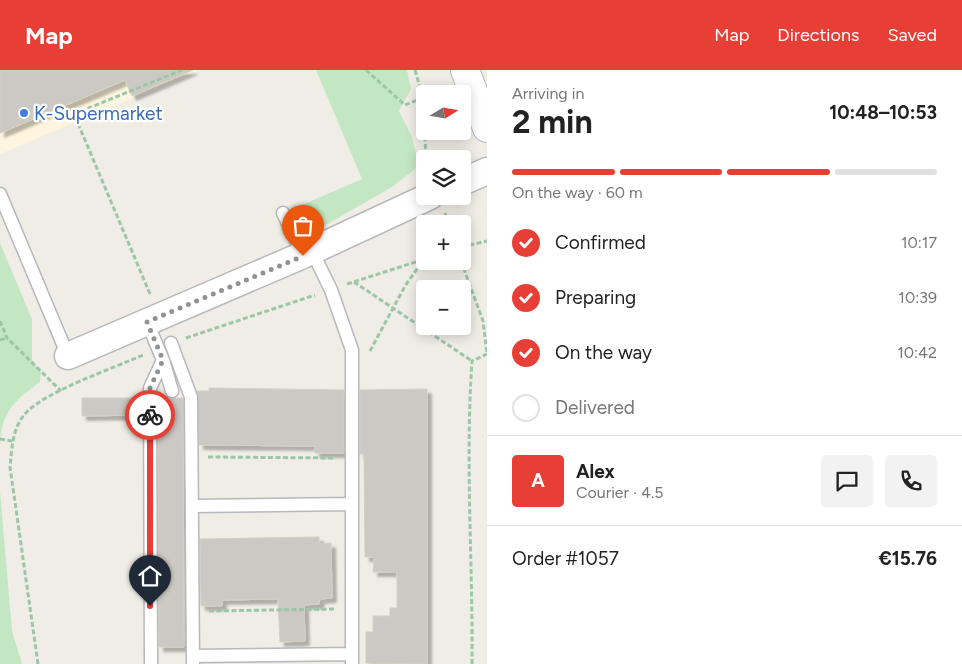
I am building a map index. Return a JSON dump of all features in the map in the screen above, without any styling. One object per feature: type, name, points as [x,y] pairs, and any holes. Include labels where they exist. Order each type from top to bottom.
[{"type":"street","points":[[465,70],[487,128]]},
{"type":"street","points":[[471,178],[487,171]]},
{"type":"street","points":[[68,356],[308,253],[416,203]]},
{"type":"lane","points":[[0,194],[68,356]]},
{"type":"lane","points":[[170,343],[191,397],[193,660],[352,659],[352,350],[331,290],[283,213]]},
{"type":"lane","points":[[153,320],[160,354],[172,391]]},
{"type":"lane","points":[[151,664],[150,388],[160,354]]},
{"type":"lane","points":[[192,506],[352,504]]},
{"type":"path","points":[[153,320],[74,114],[182,70]]},
{"type":"path","points":[[366,70],[405,105],[416,101]]},
{"type":"path","points":[[415,70],[420,85]]},
{"type":"path","points":[[471,245],[487,241]]},
{"type":"path","points":[[170,343],[416,262]]},
{"type":"path","points":[[352,382],[405,286],[417,270]]},
{"type":"path","points":[[464,270],[483,321],[487,355],[472,361]]},
{"type":"path","points":[[354,282],[472,361]]},
{"type":"path","points":[[0,321],[7,338],[61,391]]},
{"type":"path","points":[[0,340],[7,338]]},
{"type":"path","points":[[38,664],[10,467],[12,441],[24,416],[39,401],[160,354]]},
{"type":"path","points":[[472,361],[468,478],[473,578],[472,664]]},
{"type":"path","points":[[0,440],[12,441]]},
{"type":"path","points":[[190,457],[352,458]]},
{"type":"path","points":[[193,611],[352,609]]},
{"type":"shaded area","name":"K-Supermarket","points":[[0,70],[199,70],[0,154]]},
{"type":"green space","points":[[316,70],[407,70],[411,89],[399,111],[411,135],[416,152],[415,169],[392,187],[322,227],[307,230],[296,216],[297,207],[362,179]]},
{"type":"green space","points":[[0,243],[32,319],[32,363],[41,371],[40,382],[12,406],[4,421],[0,441]]},
{"type":"green space","points":[[0,491],[12,631],[22,664],[0,664]]},
{"type":"building","name":"K-Supermarket","points":[[0,70],[193,70],[132,96],[125,80],[0,133]]},
{"type":"building","points":[[209,388],[344,390],[344,453],[315,453],[315,446],[199,445],[197,391],[209,391]]},
{"type":"building","points":[[427,389],[427,664],[366,663],[366,632],[373,632],[373,616],[390,616],[390,608],[397,608],[397,572],[373,572],[374,557],[365,557],[364,454],[360,454],[360,390]]},
{"type":"building","points":[[82,398],[142,398],[142,415],[82,416]]},
{"type":"building","points":[[158,398],[183,398],[184,647],[159,647]]},
{"type":"building","points":[[319,537],[319,544],[331,543],[332,598],[320,599],[319,604],[304,605],[305,641],[280,642],[278,599],[222,600],[222,606],[201,606],[200,539]]},
{"type":"way so far","points":[[150,415],[150,388],[163,360],[147,322],[303,256]]},
{"type":"place","name":"K-Supermarket","points":[[24,113]]},
{"type":"route","points":[[150,415],[150,606]]}]
